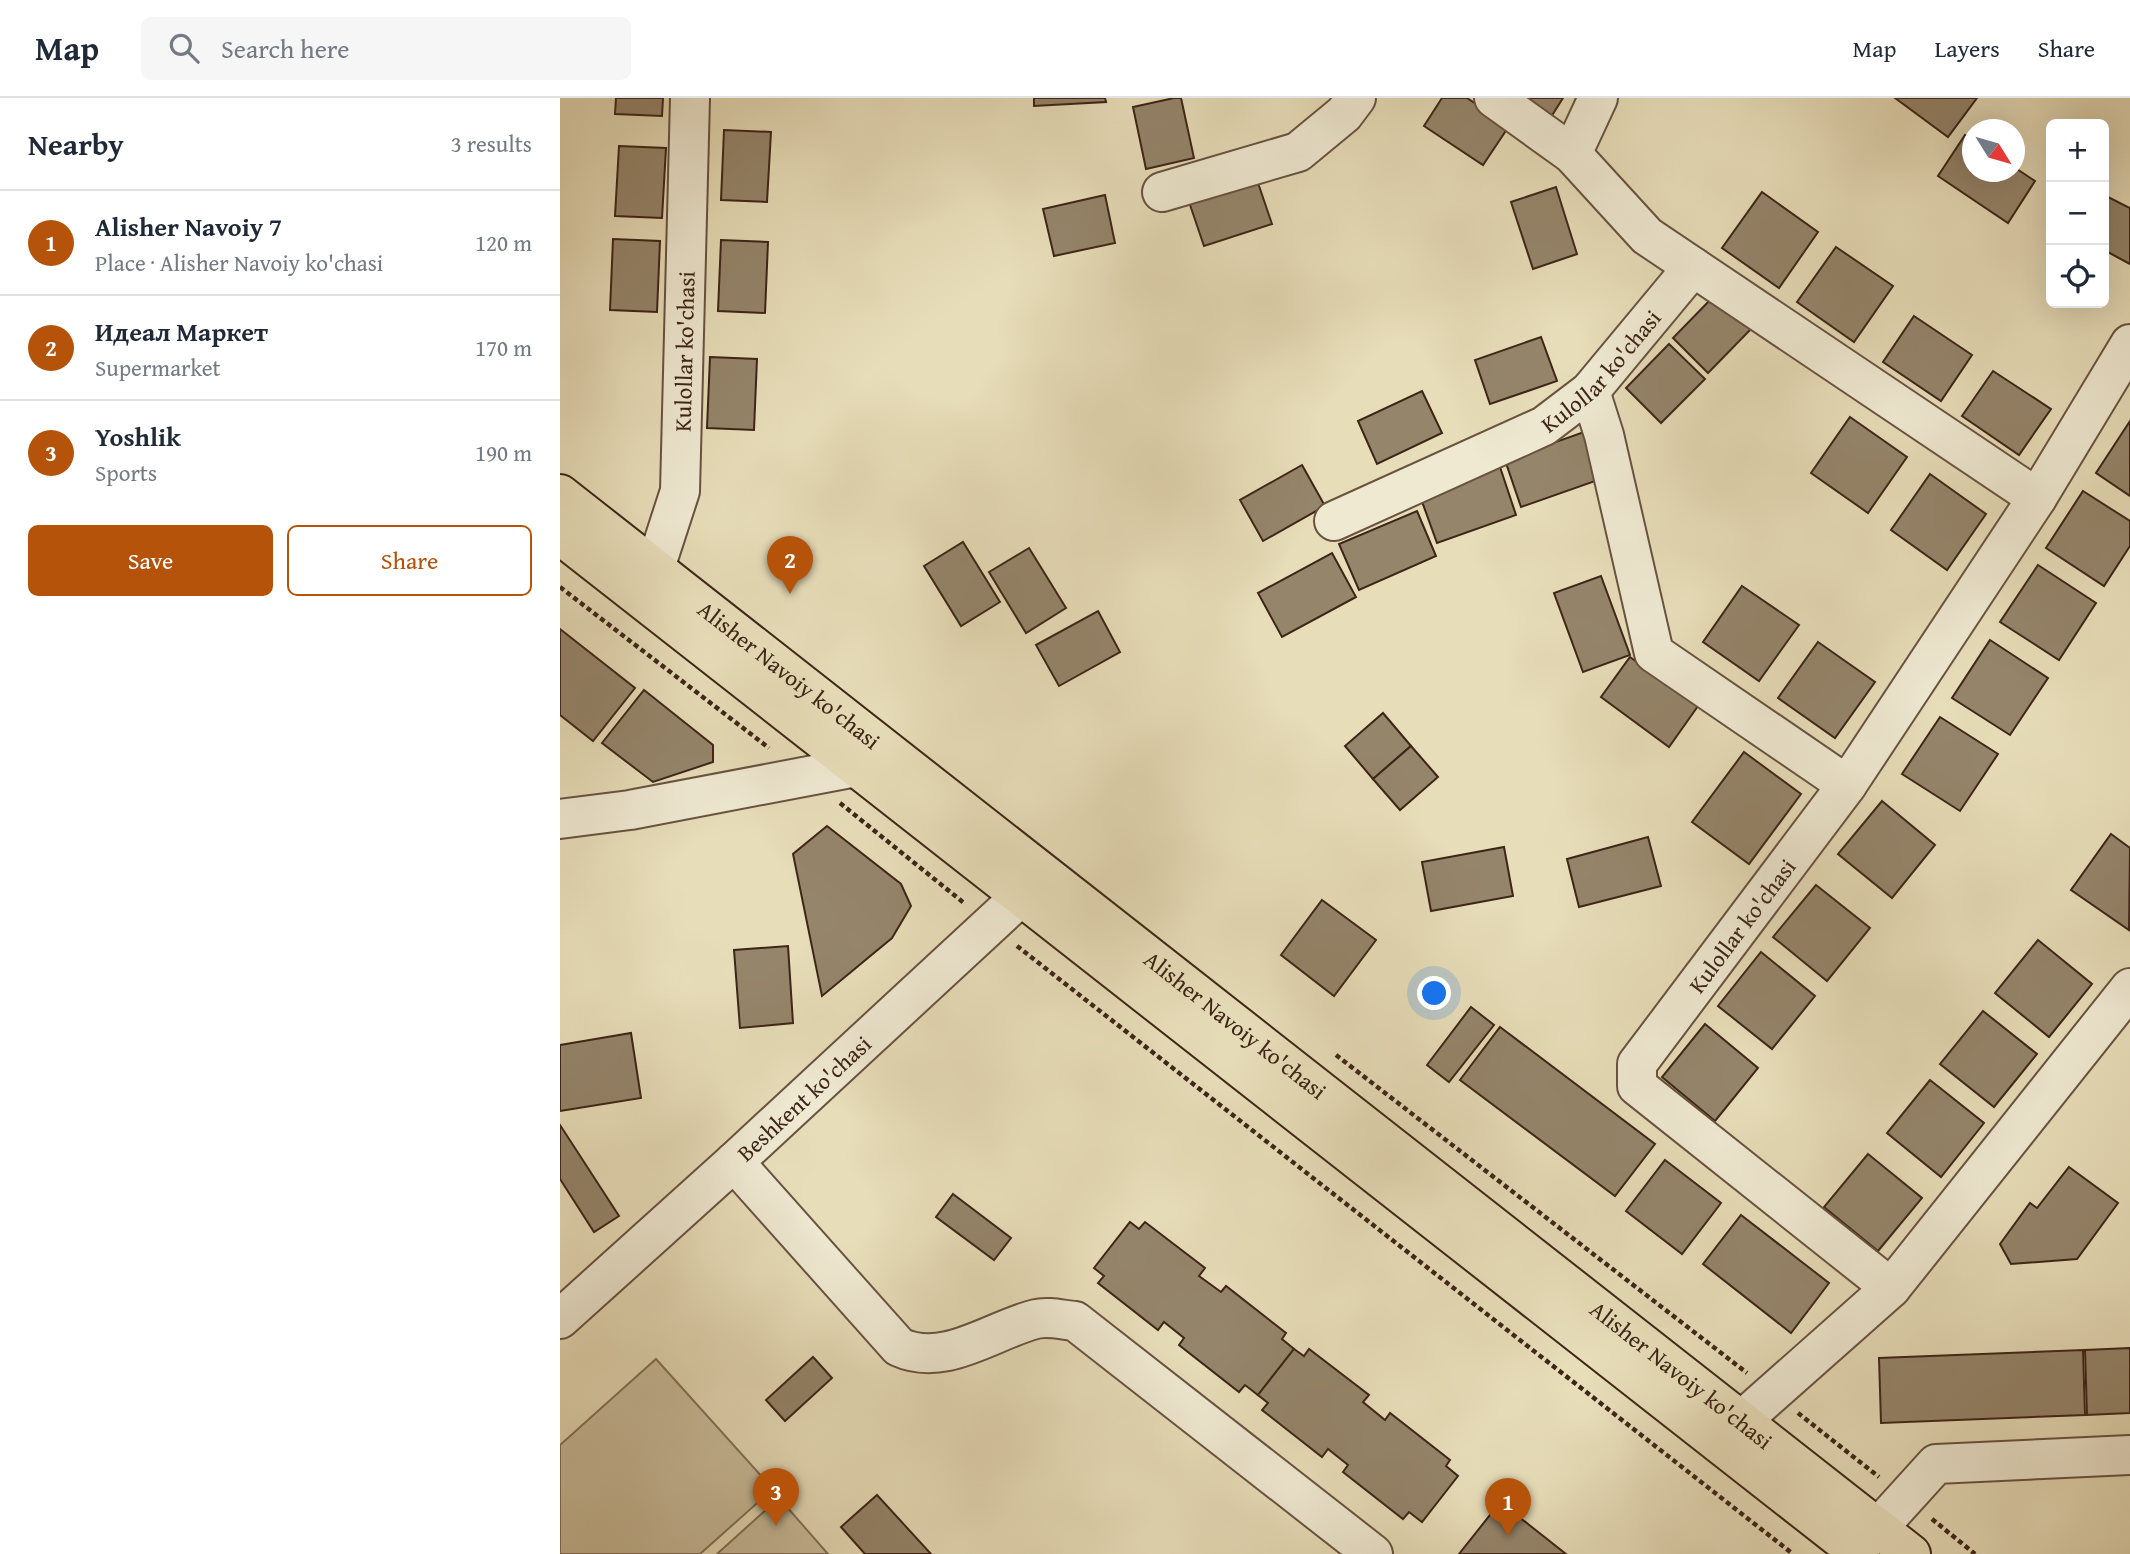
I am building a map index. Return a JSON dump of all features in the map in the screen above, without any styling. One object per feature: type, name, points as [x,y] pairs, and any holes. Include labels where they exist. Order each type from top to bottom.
[{"type":"main road","name":"Alisher Navoiy ko'chasi","points":[[560,494],[645,581],[856,769],[1033,886],[1869,1541],[1911,1554]]},
{"type":"main road","name":"Alisher Navoiy ko'chasi","points":[[560,535],[645,581],[897,759],[1033,886]]},
{"type":"street","name":"Kulollar ko'chasi","points":[[645,581],[680,491],[690,98]]},
{"type":"street","points":[[1162,192],[1298,152],[1344,114],[1356,98]]},
{"type":"street","points":[[1494,98],[1572,154],[1647,236],[2037,498]]},
{"type":"street","points":[[1572,154],[1598,98]]},
{"type":"street","name":"Kulollar ko'chasi","points":[[1334,522],[1544,426],[1590,391],[1693,267]]},
{"type":"street","name":"Kulollar ko'chasi","points":[[1891,1288],[1637,1086],[1637,1064],[1847,785],[2037,498],[2130,344]]},
{"type":"street","points":[[1590,391],[1604,435],[1654,653],[1847,785]]},
{"type":"street","points":[[560,818],[630,810],[856,769],[897,759]]},
{"type":"street","name":"Beshkent ko'chasi","points":[[560,1319],[1033,886]]},
{"type":"street","points":[[1731,1433],[1891,1288],[2130,988]]},
{"type":"street","points":[[734,1162],[900,1347],[914,1353],[944,1352],[1039,1318],[1075,1321],[1373,1554]]},
{"type":"street","points":[[1869,1541],[1936,1464],[2130,1455]]},
{"type":"path","points":[[560,587],[807,778],[1315,1181],[1793,1554]]},
{"type":"shaded area","points":[[656,1359],[773,1489],[700,1554],[560,1554],[560,1445]]},
{"type":"shaded area","points":[[779,1498],[828,1554],[717,1554]]},
{"type":"building","points":[[616,98],[663,98],[662,116],[615,114]]},
{"type":"building","points":[[1034,98],[1105,98],[1106,102],[1034,106]]},
{"type":"building","points":[[1181,98],[1194,158],[1146,169],[1133,107]]},
{"type":"building","points":[[1442,98],[1467,98],[1509,126],[1483,165],[1424,126]]},
{"type":"building","points":[[1524,98],[1563,98],[1551,117]]},
{"type":"building","points":[[1895,98],[1977,98],[1948,137]]},
{"type":"building","points":[[724,130],[771,132],[767,202],[721,200]]},
{"type":"building","points":[[1962,140],[1962,182],[2025,182],[2025,174],[2035,181],[2008,223],[1938,176]]},
{"type":"building","points":[[619,146],[666,148],[662,218],[615,216]]},
{"type":"building","points":[[1257,180],[1272,224],[1204,246],[1189,202]]},
{"type":"building","points":[[1556,187],[1577,254],[1533,269],[1511,202]]},
{"type":"building","points":[[1762,192],[1818,232],[1779,288],[1722,248]]},
{"type":"building","points":[[1105,195],[1115,243],[1054,256],[1043,209]]},
{"type":"building","points":[[2109,198],[2130,208],[2130,264],[2109,253]]},
{"type":"building","points":[[613,239],[660,241],[657,312],[610,310]]},
{"type":"building","points":[[721,240],[768,242],[765,313],[718,311]]},
{"type":"building","points":[[1836,247],[1893,286],[1854,342],[1797,302]]},
{"type":"building","points":[[1715,295],[1751,329],[1708,373],[1673,338]]},
{"type":"building","points":[[1914,316],[1972,355],[1941,401],[1883,362]]},
{"type":"building","points":[[1541,337],[1557,381],[1490,404],[1475,360]]},
{"type":"building","points":[[1669,344],[1705,379],[1661,423],[1626,388]]},
{"type":"building","points":[[710,357],[757,359],[754,430],[707,428]]},
{"type":"building","points":[[1993,371],[2051,409],[2019,455],[1962,416]]},
{"type":"building","points":[[1422,391],[1442,433],[1377,464],[1358,421]]},
{"type":"building","points":[[1850,417],[1907,457],[1868,513],[1811,473]]},
{"type":"building","points":[[2130,421],[2130,496],[2096,473]]},
{"type":"building","points":[[1584,432],[1601,479],[1521,507],[1505,460]]},
{"type":"building","points":[[1302,465],[1325,506],[1263,541],[1240,500]]},
{"type":"building","points":[[1500,467],[1516,515],[1437,543],[1420,496]]},
{"type":"building","points":[[1930,474],[1986,514],[1947,570],[1891,530]]},
{"type":"building","points":[[2083,491],[2130,521],[2130,546],[2104,586],[2046,548]]},
{"type":"building","points":[[1417,511],[1436,556],[1359,590],[1339,544]]},
{"type":"building","points":[[963,542],[1000,602],[961,626],[924,566]]},
{"type":"building","points":[[1029,548],[1066,608],[1026,633],[989,572]]},
{"type":"building","points":[[1332,553],[1356,597],[1282,637],[1258,593]]},
{"type":"building","points":[[2038,565],[2096,603],[2059,660],[2000,622]]},
{"type":"building","points":[[1601,576],[1630,655],[1583,672],[1554,593]]},
{"type":"building","points":[[1742,586],[1799,625],[1759,681],[1703,642]]},
{"type":"building","points":[[1098,611],[1120,652],[1059,686],[1036,645]]},
{"type":"building","points":[[560,629],[635,688],[593,741],[560,715]]},
{"type":"building","points":[[1990,640],[2048,678],[2010,735],[1952,698]]},
{"type":"building","points":[[1818,642],[1875,682],[1835,738],[1778,698]]},
{"type":"building","points":[[1630,657],[1698,706],[1669,747],[1601,697]]},
{"type":"building","points":[[644,690],[713,745],[713,762],[653,782],[602,743]]},
{"type":"building","points":[[1383,713],[1411,746],[1373,779],[1345,746]]},
{"type":"building","points":[[1940,717],[1998,754],[1960,811],[1902,774]]},
{"type":"building","points":[[1411,746],[1438,777],[1400,810],[1373,779]]},
{"type":"building","points":[[1744,752],[1801,794],[1749,864],[1692,822]]},
{"type":"building","points":[[1882,801],[1935,845],[1892,898],[1838,854]]},
{"type":"building","points":[[827,826],[901,884],[911,906],[892,938],[822,996],[793,854]]},
{"type":"building","points":[[2111,834],[2130,848],[2129,930],[2071,890]]},
{"type":"building","points":[[1648,837],[1661,886],[1579,907],[1567,859]]},
{"type":"building","points":[[1504,847],[1513,896],[1431,911],[1422,862]]},
{"type":"building","points":[[1816,885],[1870,928],[1827,981],[1773,937]]},
{"type":"building","points":[[1322,900],[1376,940],[1334,996],[1281,955]]},
{"type":"building","points":[[2038,940],[2092,984],[2049,1037],[1995,993]]},
{"type":"building","points":[[788,946],[793,1023],[740,1028],[734,950]]},
{"type":"building","points":[[1761,952],[1815,996],[1772,1049],[1718,1006]]},
{"type":"building","points":[[1471,1007],[1494,1025],[1449,1082],[1427,1065]]},
{"type":"building","points":[[1983,1011],[2037,1054],[1994,1107],[1940,1064]]},
{"type":"building","points":[[1705,1024],[1758,1068],[1715,1121],[1662,1077]]},
{"type":"building","points":[[1500,1027],[1655,1144],[1615,1196],[1460,1080]]},
{"type":"building","points":[[631,1033],[641,1098],[560,1111],[560,1045]]},
{"type":"building","points":[[1930,1080],[1984,1123],[1941,1177],[1887,1133]]},
{"type":"building","points":[[560,1125],[619,1216],[594,1232],[560,1179]]},
{"type":"building","points":[[1868,1154],[1922,1198],[1878,1251],[1824,1207]]},
{"type":"building","points":[[1665,1160],[1721,1203],[1682,1254],[1626,1211]]},
{"type":"building","points":[[2069,1167],[2118,1203],[2077,1259],[2011,1264],[2000,1244],[2030,1203],[2037,1208]]},
{"type":"building","points":[[953,1194],[1011,1238],[994,1260],[936,1217]]},
{"type":"building","points":[[1741,1215],[1829,1283],[1791,1333],[1703,1264]]},
{"type":"building","points":[[1130,1222],[1139,1229],[1145,1222],[1205,1268],[1199,1276],[1221,1292],[1226,1286],[1286,1333],[1282,1339],[1294,1349],[1258,1395],[1245,1385],[1239,1392],[1179,1345],[1184,1338],[1164,1322],[1158,1330],[1098,1283],[1104,1276],[1094,1268]]},
{"type":"building","points":[[2130,1348],[2130,1413],[2087,1415],[2085,1350]]},
{"type":"building","points":[[1294,1349],[1304,1356],[1309,1349],[1369,1395],[1363,1402],[1385,1420],[1390,1413],[1450,1460],[1446,1466],[1458,1476],[1422,1522],[1409,1512],[1403,1519],[1343,1472],[1348,1465],[1328,1449],[1322,1457],[1262,1410],[1268,1403],[1258,1395]]},
{"type":"building","points":[[2083,1350],[2085,1415],[1881,1423],[1879,1358]]},
{"type":"building","points":[[813,1357],[832,1378],[785,1421],[766,1400]]},
{"type":"building","points":[[877,1495],[931,1554],[865,1554],[841,1527]]},
{"type":"building","points":[[1509,1509],[1566,1554],[1459,1554],[1494,1510],[1503,1517]]},
{"type":"place","name":"Идеал Маркет","points":[[790,594]]},
{"type":"place","name":"Yoshlik","points":[[776,1526]]},
{"type":"place","name":"Alisher Navoiy 7","points":[[1508,1536]]}]
